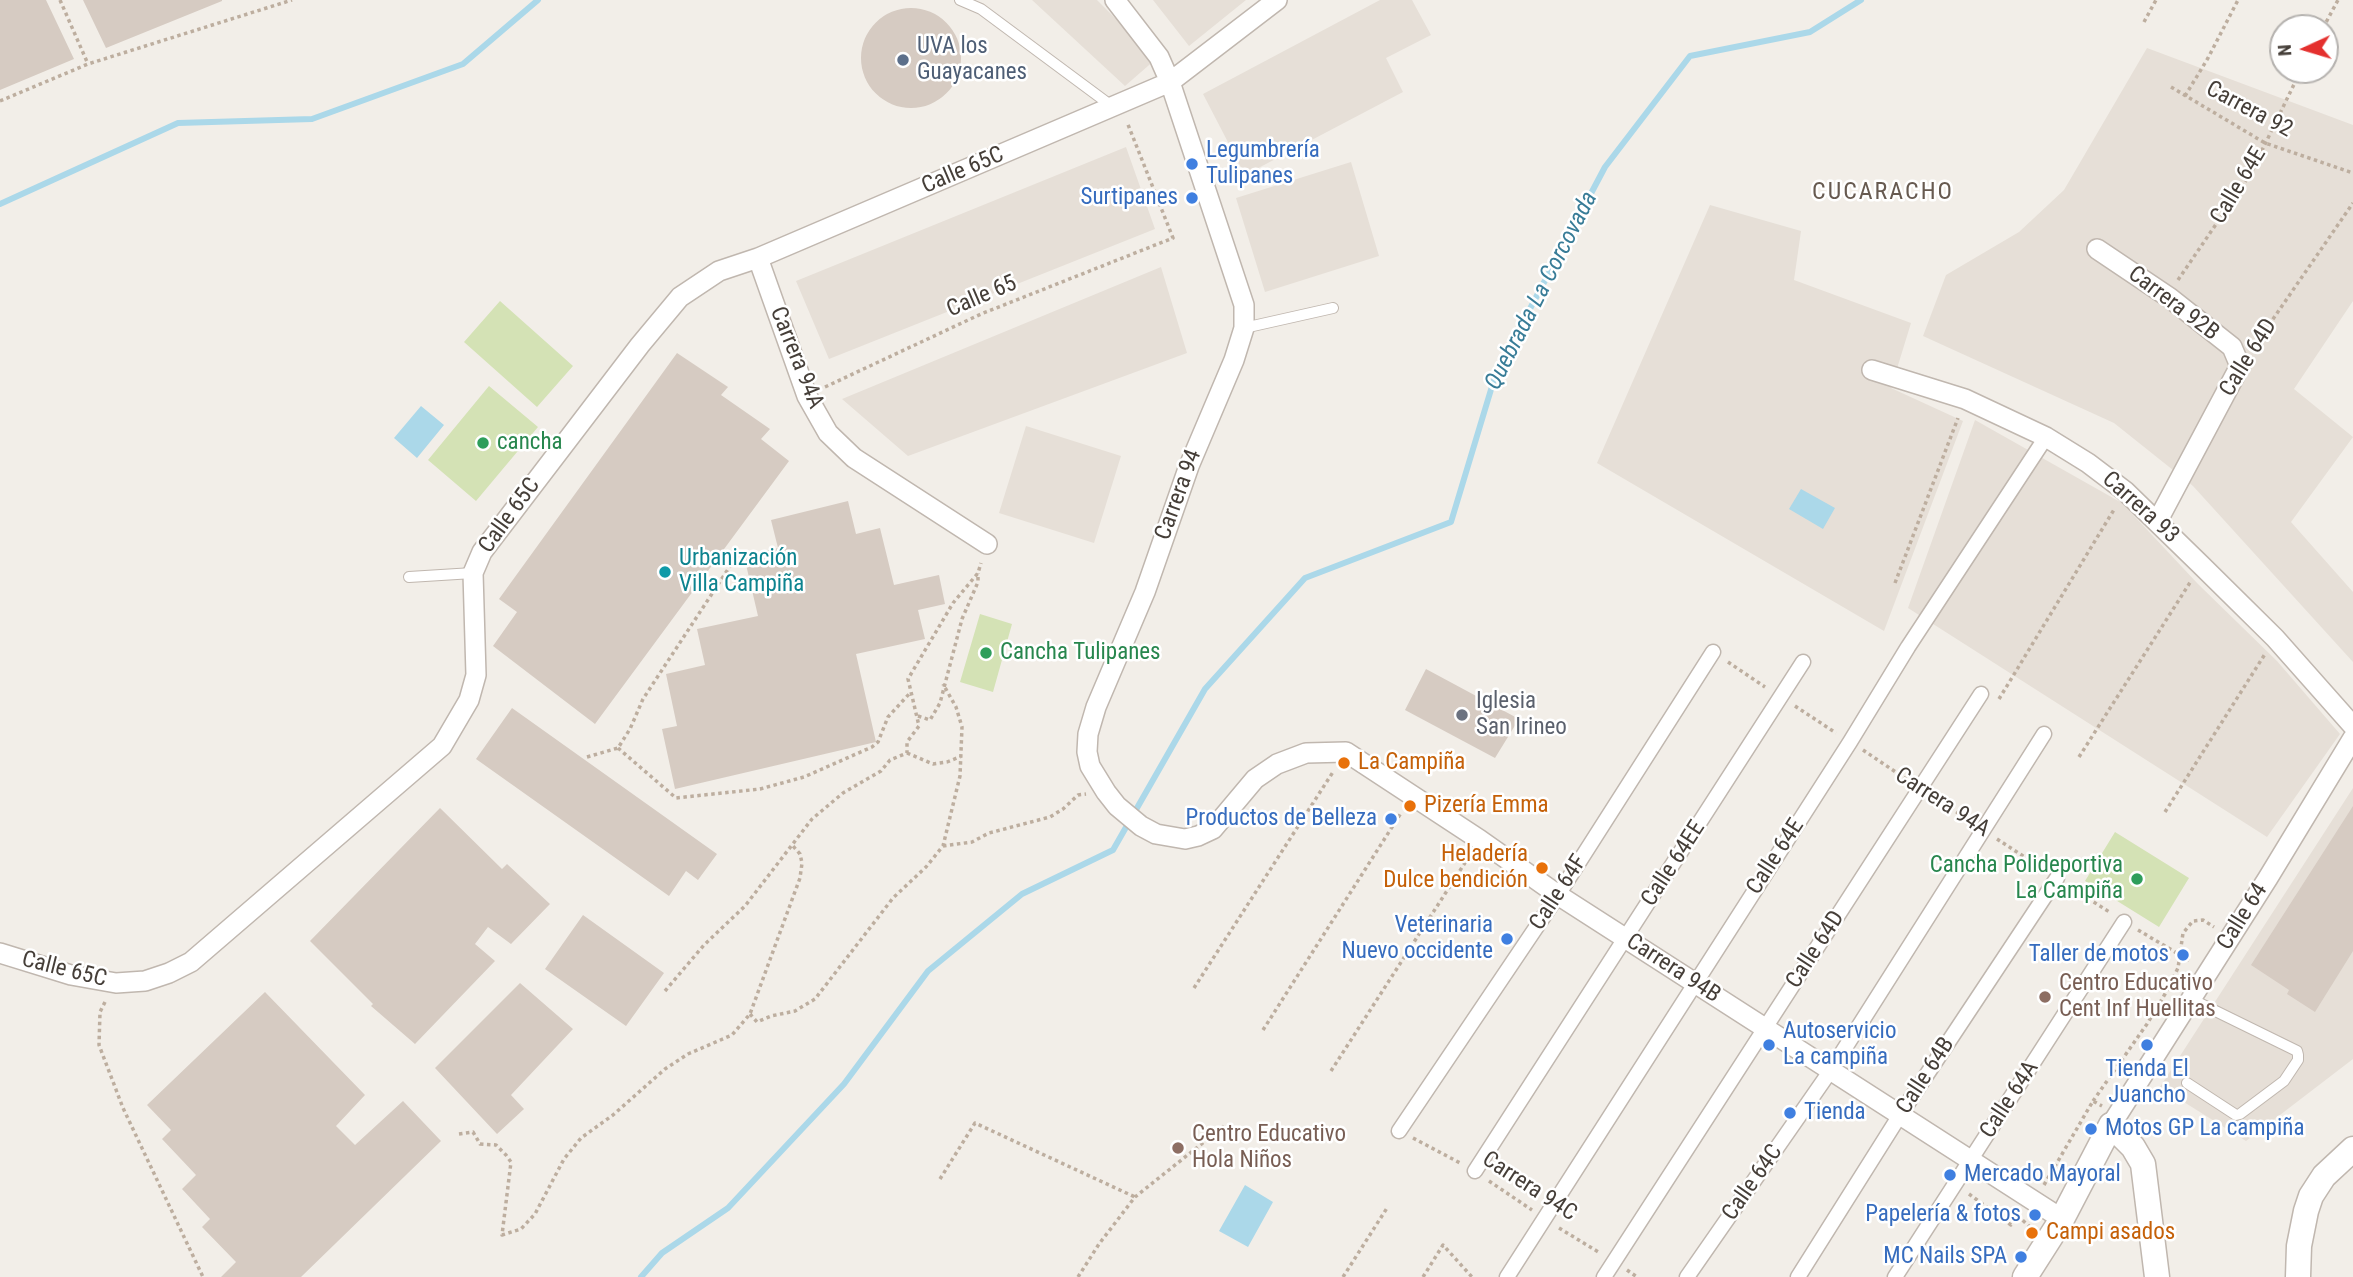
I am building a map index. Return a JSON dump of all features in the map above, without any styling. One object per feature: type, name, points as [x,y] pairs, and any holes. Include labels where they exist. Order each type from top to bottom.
[{"type":"street","name":"Carrera 94","points":[[1115,0],[1152,46],[1170,82],[1244,305],[1244,328],[1234,360],[1189,466],[1145,592],[1096,706],[1088,734],[1087,752],[1093,772],[1111,799],[1141,826],[1156,834],[1185,839],[1213,829],[1255,779],[1277,764],[1306,753],[1346,752]]},
{"type":"street","name":"Calle 65C","points":[[0,953],[71,975],[116,983],[145,981],[191,962],[442,746],[469,700],[476,675],[473,573],[482,552],[640,345],[680,297],[719,271],[758,258],[1170,82],[1277,0]]},
{"type":"street","name":"Carrera 92B","points":[[2097,248],[2170,298],[2232,348],[2240,366]]},
{"type":"street","name":"Carrera 94A","points":[[758,258],[807,396],[828,433],[854,458],[987,544]]},
{"type":"street","name":"Calle 64D","points":[[2157,522],[2240,366]]},
{"type":"street","name":"Carrera 93","points":[[1872,370],[1965,399],[2046,437],[2088,463],[2125,491],[2202,565],[2275,638],[2353,726]]},
{"type":"street","name":"Calle 64E","points":[[1507,1277],[1908,647],[2046,437]]},
{"type":"street","name":"Calle 64F","points":[[1399,1131],[1558,895],[1713,652]]},
{"type":"street","name":"Calle 64EE","points":[[1475,1171],[1803,662]]},
{"type":"street","name":"Calle 64D","points":[[1604,1277],[1981,694]]},
{"type":"street","name":"Calle 64C","points":[[1687,1277],[1831,1070],[2043,734]]},
{"type":"street","name":"Calle 64","points":[[2025,1277],[2062,1219],[2115,1120],[2353,738]]},
{"type":"street","name":"Carrera 94B","points":[[1346,752],[1413,794],[1558,895],[2062,1219]]},
{"type":"street","name":"Calle 64B","points":[[1798,1277],[1900,1115],[2057,878]]},
{"type":"street","name":"Calle 64A","points":[[1895,1277],[2124,922]]},
{"type":"street","points":[[2115,1120],[2143,1164],[2157,1277]]},
{"type":"street","points":[[2298,1277],[2299,1245],[2311,1196],[2324,1176],[2353,1149]]},
{"type":"lane","points":[[960,0],[981,9],[1117,106]]},
{"type":"lane","points":[[1244,328],[1333,308]]},
{"type":"lane","points":[[409,577],[473,573]]},
{"type":"lane","points":[[2187,1083],[2236,1115],[2243,1114],[2284,1081],[2298,1060],[2297,1051],[2191,999]]},
{"type":"path","points":[[60,0],[88,64]]},
{"type":"path","points":[[0,101],[88,64],[292,0]]},
{"type":"path","points":[[2144,22],[2156,0]]},
{"type":"path","points":[[2185,96],[2238,0]]},
{"type":"path","name":"Calle 64E","points":[[2170,298],[2179,279],[2251,173],[2294,84]]},
{"type":"path","name":"Carrera 92","points":[[2171,88],[2265,144],[2353,173]]},
{"type":"path","name":"Calle 65","points":[[807,396],[981,314],[1173,238],[1117,106]]},
{"type":"path","name":"Calle 64D","points":[[2240,366],[2353,203]]},
{"type":"path","points":[[1895,583],[1965,399]]},
{"type":"path","points":[[1996,704],[2125,491]]},
{"type":"path","points":[[918,716],[930,720],[940,703],[962,619],[978,582],[987,544]]},
{"type":"path","points":[[587,757],[618,748],[643,699],[740,551]]},
{"type":"path","points":[[2079,757],[2202,565]]},
{"type":"path","points":[[907,752],[907,742],[919,726],[908,679],[953,603],[978,573]]},
{"type":"path","points":[[2165,812],[2275,638]]},
{"type":"path","name":"Carrera 94A","points":[[1713,652],[2124,922],[2209,972]]},
{"type":"path","points":[[750,1014],[757,1022],[794,1011],[815,999],[892,898],[926,867],[943,846],[957,792],[962,756],[962,727],[956,707],[943,684]]},
{"type":"path","points":[[618,748],[676,798],[760,789],[804,776],[872,747],[878,742],[888,717],[910,693]]},
{"type":"path","points":[[665,991],[704,945],[745,906],[812,819],[843,793],[881,771],[890,760],[907,752],[933,764],[962,756]]},
{"type":"path","points":[[1194,988],[1346,752]]},
{"type":"path","points":[[1263,1030],[1413,794]]},
{"type":"path","points":[[943,846],[972,842],[989,833],[1050,817],[1063,810],[1078,795],[1111,799]]},
{"type":"path","points":[[1331,1071],[1480,840]]},
{"type":"path","points":[[459,1134],[473,1132],[480,1144],[496,1145],[506,1154],[511,1162],[502,1235],[521,1229],[535,1214],[564,1159],[581,1139],[665,1069],[688,1054],[732,1035],[750,1014],[800,878],[802,863],[800,854],[793,846]]},
{"type":"path","points":[[2022,1219],[2093,1101],[2165,995],[2178,968],[2183,933],[2193,920],[2203,920],[2218,931]]},
{"type":"path","points":[[116,983],[100,1012],[99,1045],[123,1108],[203,1277]]},
{"type":"path","points":[[2093,1101],[2115,1120]]},
{"type":"path","points":[[940,1180],[975,1123],[1135,1197]]},
{"type":"path","points":[[1078,1277],[1135,1197],[1224,1126]]},
{"type":"path","name":"Carrera 94C","points":[[1399,1131],[1475,1171],[1637,1277]]},
{"type":"path","points":[[1956,1185],[2011,1225],[2018,1216],[2030,1227],[2032,1234]]},
{"type":"path","points":[[1343,1277],[1387,1208]]},
{"type":"path","points":[[1423,1277],[1443,1245],[1472,1277]]},
{"type":"shaded area","points":[[1032,0],[1097,0],[1156,59],[1125,86]]},
{"type":"shaded area","points":[[1153,0],[1246,0],[1189,46]]},
{"type":"shaded area","points":[[1380,0],[1412,0],[1431,35],[1386,58],[1403,92],[1245,175],[1203,94]]},
{"type":"shaded area","points":[[2147,48],[2353,125],[2353,301],[2294,389],[2353,437],[2291,522],[2353,592],[2353,662],[2193,486],[2114,423],[1923,336],[1946,275],[2019,232],[2064,190]]},
{"type":"shaded area","points":[[1126,147],[1155,229],[829,359],[796,281]]},
{"type":"shaded area","points":[[1351,162],[1379,256],[1265,292],[1236,198]]},
{"type":"shaded area","points":[[1710,205],[1801,231],[1794,280],[1911,323],[1891,388],[1963,421],[1884,631],[1597,463]]},
{"type":"shaded area","points":[[1161,267],[1187,353],[908,456],[842,399]]},
{"type":"shaded area","points":[[1975,420],[2122,503],[2198,584],[2277,661],[2340,734],[2267,837],[1908,608]]},
{"type":"shaded area","points":[[1026,426],[1121,456],[1094,543],[999,513]]},
{"type":"shaded area","points":[[2353,788],[2353,1059],[2246,1141],[2160,1087]]},
{"type":"green space","name":"cancha","points":[[500,301],[573,366],[537,407],[464,342]]},
{"type":"green space","name":"cancha","points":[[489,386],[538,427],[476,501],[428,460]]},
{"type":"green space","name":"Cancha Tulipanes","points":[[980,614],[1012,624],[993,692],[960,682]]},
{"type":"green space","name":"Cancha Polideportiva La Campiña","points":[[2115,832],[2189,878],[2159,927],[2085,881]]},
{"type":"water","points":[[421,406],[444,425],[417,458],[394,438]]},
{"type":"water","points":[[1801,489],[1835,508],[1823,529],[1789,509]]},
{"type":"water","points":[[1245,1185],[1273,1202],[1248,1247],[1219,1231]]},
{"type":"building","points":[[0,0],[46,0],[74,59],[0,90]]},
{"type":"building","points":[[83,0],[222,0],[222,1],[106,48]]},
{"type":"building","points":[[911,8],[930,12],[947,22],[957,39],[961,58],[957,77],[947,94],[930,104],[911,108],[892,104],[875,94],[865,77],[861,58],[865,39],[875,22],[892,12]]},
{"type":"building","points":[[677,353],[728,387],[721,395],[770,429],[761,439],[789,461],[595,724],[493,646],[517,612],[499,599]]},
{"type":"building","points":[[848,501],[856,534],[880,528],[894,585],[939,575],[945,604],[918,610],[925,639],[856,654],[876,742],[675,789],[662,729],[677,726],[666,674],[705,665],[697,629],[758,616],[744,556],[778,548],[771,520]]},
{"type":"building","name":"Iglesia San Irineo","points":[[1426,669],[1519,719],[1495,758],[1405,710]]},
{"type":"building","points":[[512,708],[717,854],[698,880],[686,871],[669,896],[476,759]]},
{"type":"building","points":[[2353,806],[2353,951],[2315,1012],[2287,994],[2289,990],[2251,965]]},
{"type":"building","points":[[440,808],[502,869],[507,864],[550,904],[511,944],[488,927],[475,944],[495,961],[415,1044],[371,1006],[373,1004],[310,941]]},
{"type":"building","points":[[583,915],[664,973],[626,1026],[545,969]]},
{"type":"building","points":[[520,983],[573,1029],[511,1095],[524,1109],[497,1134],[435,1068]]},
{"type":"building","points":[[265,992],[365,1095],[336,1126],[355,1145],[403,1101],[441,1141],[301,1277],[221,1277],[236,1262],[202,1227],[210,1219],[182,1189],[196,1175],[162,1139],[171,1130],[147,1105]]},
{"type":"waterway","points":[[0,204],[178,123],[312,119],[463,64],[538,0]]},
{"type":"waterway","name":"Quebrada La Corcovada","points":[[641,1277],[662,1253],[728,1208],[844,1084],[928,971],[1022,894],[1113,850],[1205,689],[1305,578],[1451,522],[1496,373],[1605,167],[1690,56],[1810,32],[1861,0]]},
{"type":"place","name":"UVA los Guayacanes","points":[[903,60]]},
{"type":"place","name":"Legumbrería Tulipanes","points":[[1192,164]]},
{"type":"place","name":"Surtipanes","points":[[1192,198]]},
{"type":"place","name":"cancha","points":[[483,443]]},
{"type":"place","name":"Urbanización Villa Campiña","points":[[665,572]]},
{"type":"place","name":"Cancha Tulipanes","points":[[986,653]]},
{"type":"place","name":"Iglesia San Irineo","points":[[1462,715]]},
{"type":"place","name":"La Campiña","points":[[1344,763]]},
{"type":"place","name":"Pizería Emma","points":[[1410,806]]},
{"type":"place","name":"Productos de Belleza","points":[[1391,819]]},
{"type":"place","name":"Heladería Dulce bendición","points":[[1542,868]]},
{"type":"place","name":"Cancha Polideportiva La Campiña","points":[[2137,879]]},
{"type":"place","name":"Veterinaria Nuevo occidente","points":[[1507,939]]},
{"type":"place","name":"Taller de motos","points":[[2183,955]]},
{"type":"place","name":"Centro Educativo Cent Inf Huellitas","points":[[2045,997]]},
{"type":"place","name":"Autoservicio La campiña","points":[[1769,1045]]},
{"type":"place","name":"Tienda El Juancho","points":[[2147,1045]]},
{"type":"place","name":"Tienda","points":[[1790,1113]]},
{"type":"place","name":"Motos GP La campiña","points":[[2091,1129]]},
{"type":"place","name":"Centro Educativo Hola Niños","points":[[1178,1148]]},
{"type":"place","name":"Mercado Mayoral","points":[[1950,1175]]},
{"type":"place","name":"Papelería & fotos","points":[[2035,1215]]},
{"type":"place","name":"Campi asados","points":[[2032,1233]]},
{"type":"place","name":"MC Nails SPA","points":[[2021,1257]]},
{"type":"district","name":"CUCARACHO","points":[[1883,193]]}]
